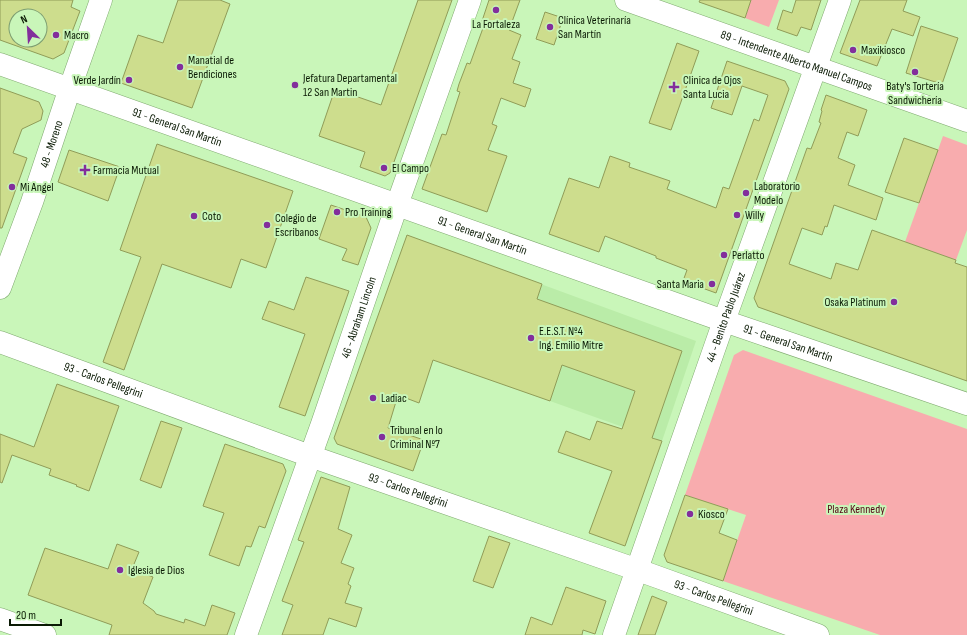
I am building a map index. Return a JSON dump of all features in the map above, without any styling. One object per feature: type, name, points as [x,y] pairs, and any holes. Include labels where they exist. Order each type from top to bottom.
[{"type":"street","name":"48 - Moreno","points":[[0,288],[32,202],[101,0]]},
{"type":"street","name":"46 - Abraham Lincoln","points":[[246,635],[470,0]]},
{"type":"street","name":"89 - Intendente Alberto Manuel Campos","points":[[626,0],[967,121]]},
{"type":"street","name":"44 - Benito Pablo Juárez","points":[[614,635],[724,321],[840,0]]},
{"type":"street","name":"91 - General San Martín","points":[[0,64],[724,321],[967,404]]},
{"type":"street","name":"93 - Carlos Pellegrini","points":[[0,342],[310,456],[638,570],[818,635]]},
{"type":"street","points":[[0,619],[45,635]]},
{"type":"shaded area","name":"E.E.S.T. Nº4 Ing. Emilio Mitre","points":[[407,235],[696,341],[662,441],[371,337]]},
{"type":"green space","points":[[751,0],[779,0],[769,27],[745,18]]},
{"type":"green space","points":[[943,136],[967,145],[967,230],[956,260],[905,242]]},
{"type":"green space","name":"Plaza Kennedy","points":[[743,350],[967,429],[967,635],[880,635],[723,581],[746,515],[685,495],[734,355]]},
{"type":"building","name":"Macro","points":[[0,0],[73,0],[71,7],[80,11],[64,53],[53,59],[22,48],[48,48],[48,8],[8,8],[8,43],[0,40]]},
{"type":"building","name":"Manatial de Bendiciones","points":[[178,0],[220,0],[230,4],[192,108],[121,83],[138,35],[163,43]]},
{"type":"building","points":[[418,0],[452,0],[390,173],[385,176],[360,167],[365,152],[319,136],[335,89],[381,105]]},
{"type":"building","points":[[489,0],[520,0],[509,30],[521,35],[512,59],[520,62],[513,83],[531,89],[525,107],[501,98],[492,124],[497,126],[488,150],[507,156],[487,212],[422,189],[442,134],[446,135],[460,92],[457,91],[459,84],[467,63],[470,64],[483,28],[480,27]]},
{"type":"building","points":[[700,0],[751,0],[745,18],[699,2]]},
{"type":"building","points":[[796,0],[821,0],[811,30],[801,27],[797,36],[777,29],[783,10],[792,13]]},
{"type":"building","points":[[860,0],[907,0],[903,11],[920,17],[913,36],[892,29],[877,66],[840,53]]},
{"type":"building","name":"Clínica Veterinaría San Martín","points":[[545,12],[563,18],[554,45],[536,39]]},
{"type":"building","points":[[921,26],[958,38],[942,84],[906,73]]},
{"type":"building","name":"Clinica de Ojos Santa Lucia","points":[[677,43],[699,51],[671,130],[649,123]]},
{"type":"building","points":[[727,61],[785,81],[789,89],[716,293],[683,281],[687,270],[605,236],[599,252],[549,234],[569,178],[599,188],[610,156],[630,163],[629,167],[670,181],[667,189],[716,208],[723,187],[729,189],[754,119],[759,121],[768,95],[742,86],[732,115],[711,108]]},
{"type":"building","points":[[0,88],[39,102],[43,111],[41,120],[22,129],[13,153],[27,158],[2,228],[0,228]]},
{"type":"building","points":[[826,95],[867,110],[858,136],[847,132],[838,158],[855,165],[848,185],[883,198],[876,220],[834,205],[827,227],[825,226],[822,235],[802,228],[789,264],[831,279],[836,263],[858,270],[872,230],[956,260],[955,263],[967,267],[967,381],[758,307],[754,298],[807,148],[811,149],[821,123],[819,122],[821,110]]},
{"type":"building","points":[[904,138],[938,150],[919,203],[885,192]]},
{"type":"building","name":"Coto","points":[[157,144],[293,191],[266,268],[241,259],[231,288],[162,264],[124,370],[103,362],[141,257],[120,250]]},
{"type":"building","points":[[69,150],[120,167],[108,201],[58,182]]},
{"type":"building","points":[[331,205],[366,217],[371,228],[358,265],[342,260],[347,249],[319,239]]},
{"type":"building","name":"E.E.S.T. Nº4 Ing. Emilio Mitre","points":[[407,235],[542,284],[537,299],[682,351],[652,438],[662,441],[625,546],[589,533],[612,471],[558,452],[566,431],[590,440],[597,421],[622,429],[635,391],[562,365],[550,401],[433,360],[419,403],[398,395],[388,428],[424,440],[413,471],[337,444],[334,438]]},
{"type":"building","points":[[306,277],[349,291],[305,416],[279,407],[305,334],[262,319],[269,301],[294,310]]},
{"type":"building","points":[[57,384],[119,406],[89,491],[49,475],[51,469],[12,455],[2,483],[0,482],[0,434],[34,447]]},
{"type":"building","points":[[161,421],[182,428],[161,488],[140,480]]},
{"type":"building","points":[[225,444],[283,464],[286,471],[265,528],[259,526],[251,547],[246,546],[239,566],[209,555],[224,513],[203,506]]},
{"type":"building","points":[[321,477],[350,487],[338,529],[352,535],[341,563],[354,568],[348,584],[351,586],[345,603],[362,608],[356,627],[329,618],[323,635],[282,635],[293,605],[282,601],[304,542],[298,540]]},
{"type":"building","points":[[685,495],[728,509],[719,533],[737,540],[723,581],[667,562],[664,555]]},
{"type":"building","points":[[489,536],[510,543],[493,588],[473,581]]},
{"type":"building","points":[[117,544],[139,552],[132,569],[153,577],[143,603],[156,614],[184,623],[185,619],[205,626],[212,605],[235,613],[227,635],[109,635],[112,625],[28,595],[45,548],[108,569]]},
{"type":"building","points":[[566,587],[606,601],[595,634],[583,630],[582,635],[525,635],[531,617],[552,625]]},
{"type":"building","points":[[652,596],[667,602],[655,635],[638,635]]},
{"type":"place","name":"La Fortaleza","points":[[496,10]]},
{"type":"place","name":"Clínica Veterinaría San Martín","points":[[550,27]]},
{"type":"place","name":"Macro","points":[[56,35]]},
{"type":"place","name":"Maxikiosco","points":[[853,50]]},
{"type":"place","name":"Manatial de Bendiciones","points":[[180,67]]},
{"type":"place","name":"Baty's Tortería Sandwichería","points":[[915,72]]},
{"type":"place","name":"Verde Jardín","points":[[129,80]]},
{"type":"place","name":"Jefatura Departamental 12 San Martin","points":[[295,85]]},
{"type":"place","name":"Clinica de Ojos Santa Lucia","points":[[674,87]]},
{"type":"place","name":"El Campo","points":[[384,168]]},
{"type":"place","name":"Farmacia Mutual","points":[[85,170]]},
{"type":"place","name":"Mi Angel","points":[[12,187]]},
{"type":"place","name":"Laboratorio Modelo","points":[[746,193]]},
{"type":"place","name":"Pro Training","points":[[337,212]]},
{"type":"place","name":"Willy","points":[[737,215]]},
{"type":"place","name":"Coto","points":[[194,216]]},
{"type":"place","name":"Colegio de Escribanos","points":[[267,225]]},
{"type":"place","name":"Perlatto","points":[[724,255]]},
{"type":"place","name":"Santa Maria","points":[[712,284]]},
{"type":"place","name":"Osaka Platinum","points":[[894,302]]},
{"type":"place","name":"E.E.S.T. Nº4 Ing. Emilio Mitre","points":[[531,338]]},
{"type":"place","name":"Ladiac","points":[[373,398]]},
{"type":"place","name":"Tribunal en lo Criminal Nº7","points":[[382,437]]},
{"type":"place","name":"Kiosco","points":[[690,514]]},
{"type":"place","name":"Iglesia de Dios","points":[[120,570]]}]
